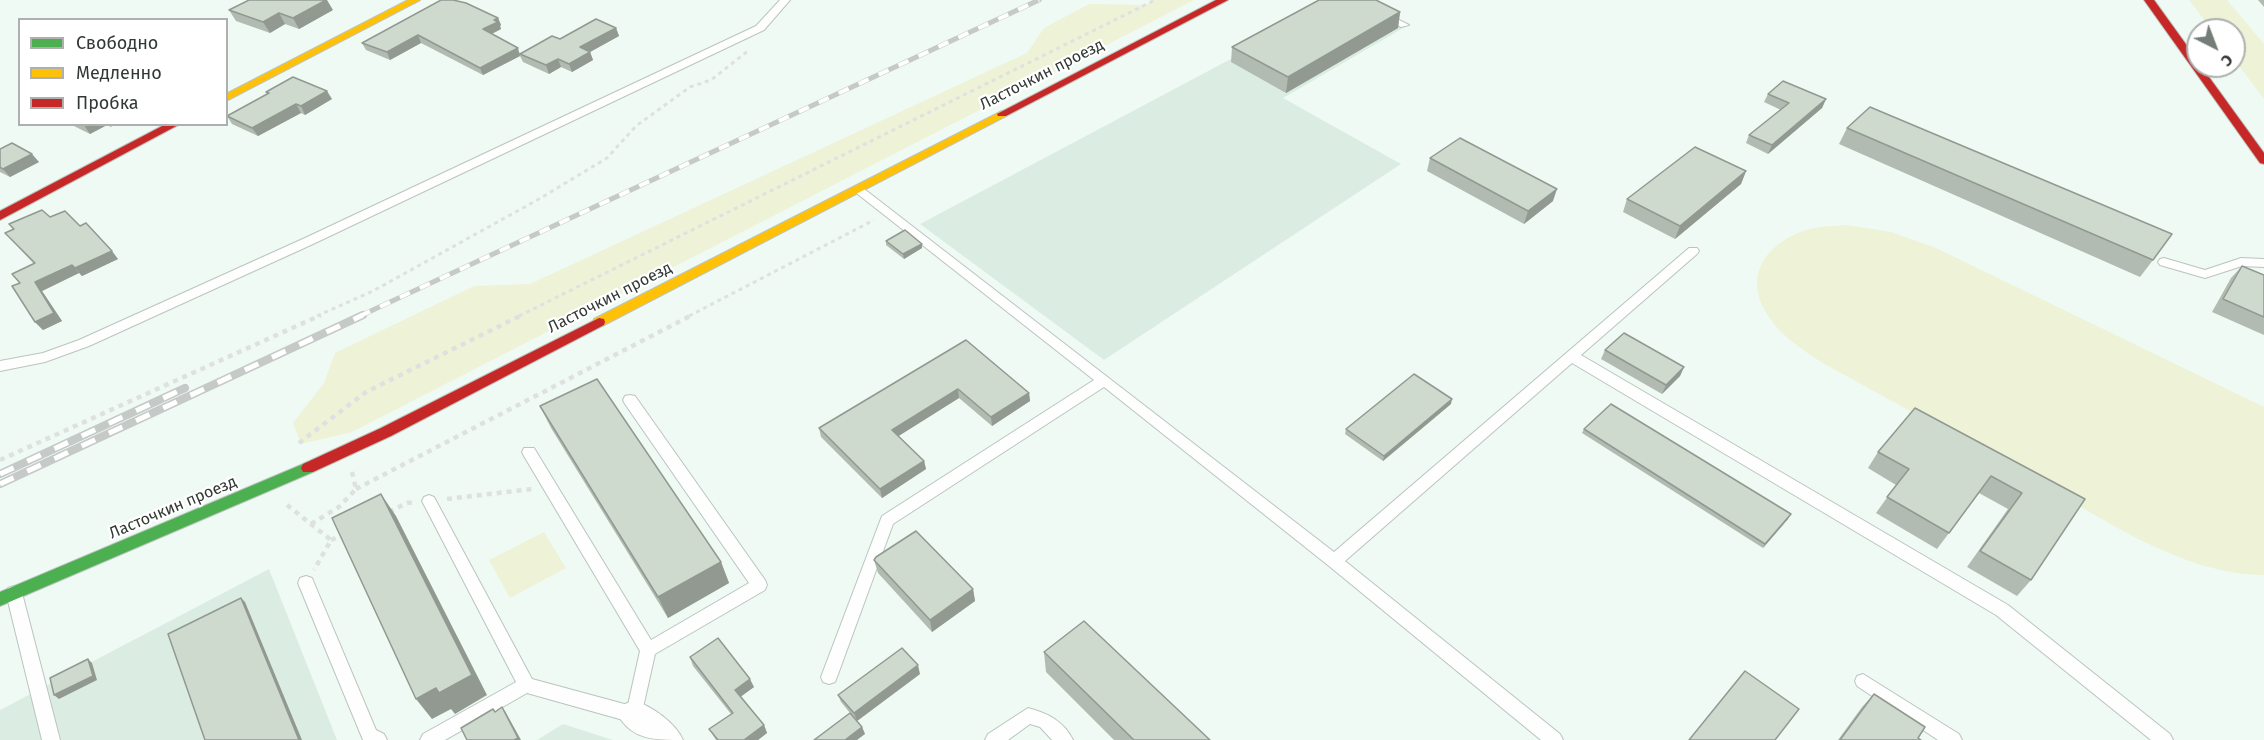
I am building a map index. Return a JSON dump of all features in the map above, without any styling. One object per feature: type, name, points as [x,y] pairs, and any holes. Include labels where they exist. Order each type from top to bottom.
[{"type":"street","points":[[228,97],[415,0]]},
{"type":"street","name":"Ласточкин проезд","points":[[7,596],[344,452],[1223,0]]},
{"type":"street","points":[[2149,0],[2264,161]]},
{"type":"street","points":[[0,216],[171,126]]},
{"type":"street","points":[[634,715],[667,740]]},
{"type":"lane","points":[[0,366],[45,357],[84,344],[309,241],[760,28],[785,0]]},
{"type":"lane","points":[[1352,0],[1404,25]]},
{"type":"lane","points":[[859,189],[1334,561],[1554,740]]},
{"type":"lane","points":[[1334,561],[1693,251]]},
{"type":"lane","points":[[2164,262],[2205,274],[2241,262],[2264,263]]},
{"type":"lane","points":[[1570,355],[2002,610],[2164,740]]},
{"type":"lane","points":[[829,677],[887,520],[1104,380]]},
{"type":"lane","points":[[630,400],[759,585],[648,650]]},
{"type":"lane","points":[[429,740],[525,685],[634,715],[648,650],[529,452]]},
{"type":"lane","points":[[429,501],[525,685]]},
{"type":"lane","points":[[306,583],[370,736],[378,740]]},
{"type":"lane","points":[[7,596],[51,740]]},
{"type":"lane","points":[[1863,681],[1953,740]]},
{"type":"lane","points":[[994,740],[1028,716],[1045,720],[1064,740]]},
{"type":"path","points":[[294,447],[366,392],[1155,0]]},
{"type":"path","points":[[0,460],[373,291],[539,199],[607,158],[636,126],[690,87],[711,80],[757,44],[760,28]]},
{"type":"path","points":[[311,524],[339,507],[356,489],[889,213]]},
{"type":"path","points":[[344,452],[356,489]]},
{"type":"path","points":[[265,487],[331,540],[306,583]]},
{"type":"shaded area","points":[[1342,0],[1405,27],[1283,98],[1401,164],[1104,360],[920,224]]},
{"type":"shaded area","points":[[269,569],[337,740],[0,740],[0,710]]},
{"type":"shaded area","points":[[563,724],[613,740],[537,740]]},
{"type":"green space","points":[[1151,0],[1194,0],[352,432],[301,444],[293,423],[324,383],[335,353],[474,286],[530,284],[1027,53],[1044,28],[1089,4],[1147,5]]},
{"type":"green space","points":[[2189,0],[2227,0],[2242,18],[2203,18]]},
{"type":"green space","points":[[2246,23],[2264,44],[2264,99],[2246,75]]},
{"type":"green space","points":[[1847,225],[1891,232],[1936,248],[2264,407],[2264,575],[2233,572],[2203,565],[2142,541],[1821,362],[1786,337],[1774,324],[1761,303],[1757,289],[1762,264],[1769,253],[1791,236],[1811,229]]},
{"type":"green space","points":[[544,532],[566,568],[510,598],[489,560]]},
{"type":"building","points":[[249,0],[326,0],[293,18],[279,13],[263,22],[229,10]]},
{"type":"building","points":[[441,0],[466,3],[498,18],[494,20],[498,22],[483,29],[518,48],[480,68],[418,35],[387,52],[362,43]]},
{"type":"building","points":[[1319,0],[1376,0],[1400,12],[1288,77],[1232,47]]},
{"type":"building","points":[[596,19],[616,28],[580,47],[590,52],[569,64],[558,59],[546,65],[520,54],[552,36],[560,39]]},
{"type":"building","points":[[293,77],[327,91],[301,106],[296,104],[252,128],[228,116],[269,93],[266,92]]},
{"type":"building","points":[[1783,81],[1826,99],[1772,145],[1749,135],[1789,103],[1768,94]]},
{"type":"building","points":[[1870,107],[2172,234],[2153,260],[1847,128]]},
{"type":"building","points":[[1460,138],[1557,189],[1528,211],[1430,158]]},
{"type":"building","points":[[12,143],[32,154],[3,169],[0,167],[0,149]]},
{"type":"building","points":[[1695,147],[1746,171],[1680,226],[1627,199]]},
{"type":"building","points":[[42,210],[50,217],[65,211],[80,226],[86,223],[112,251],[75,268],[72,265],[35,282],[54,313],[35,322],[12,286],[20,283],[12,274],[35,263],[5,233],[14,229],[9,224]]},
{"type":"building","points":[[905,230],[922,244],[903,254],[886,241]]},
{"type":"building","points":[[2242,266],[2264,275],[2264,317],[2223,299]]},
{"type":"building","points":[[1624,333],[1684,367],[1666,385],[1605,350]]},
{"type":"building","points":[[966,340],[1029,393],[991,417],[958,389],[892,430],[924,461],[880,489],[819,428]]},
{"type":"building","points":[[1414,374],[1452,399],[1384,456],[1346,429]]},
{"type":"building","points":[[597,379],[721,562],[658,597],[540,406]]},
{"type":"building","points":[[1611,404],[1791,514],[1765,544],[1584,429]]},
{"type":"building","points":[[1915,408],[2085,499],[2031,580],[1980,551],[2022,493],[1991,476],[1949,533],[1887,497],[1909,469],[1878,452]]},
{"type":"building","points":[[381,494],[472,675],[439,693],[436,688],[416,699],[332,518]]},
{"type":"building","points":[[916,531],[973,589],[930,620],[874,560]]},
{"type":"building","points":[[241,598],[299,740],[205,740],[168,634]]},
{"type":"building","points":[[1084,621],[1210,740],[1134,740],[1044,652]]},
{"type":"building","points":[[718,638],[750,679],[735,690],[764,725],[744,740],[718,740],[709,729],[733,713],[690,657]]},
{"type":"building","points":[[902,648],[918,665],[854,713],[838,695]]},
{"type":"building","points":[[88,659],[93,676],[54,695],[50,678]]},
{"type":"building","points":[[1745,671],[1799,709],[1775,740],[1689,740]]},
{"type":"building","points":[[1874,694],[1925,727],[1918,738],[1921,740],[1840,740]]},
{"type":"building","points":[[502,707],[518,738],[514,740],[467,740],[461,728],[493,709],[495,712]]},
{"type":"building","points":[[850,713],[862,727],[845,740],[814,740]]},
{"type":"railway","points":[[360,316],[1039,0]]},
{"type":"railway","points":[[0,484],[363,315]]},
{"type":"railway","points":[[0,474],[185,388]]},
{"type":"traffic: fast","points":[[0,599],[308,468]]},
{"type":"traffic: slow","points":[[228,97],[415,0]]},
{"type":"traffic: slow","points":[[599,322],[1002,114]]},
{"type":"traffic: jam","points":[[1002,114],[1223,0]]},
{"type":"traffic: jam","points":[[2149,0],[2264,161]]},
{"type":"traffic: jam","points":[[0,216],[171,126]]},
{"type":"traffic: jam","points":[[308,468],[386,432],[599,322]]}]
